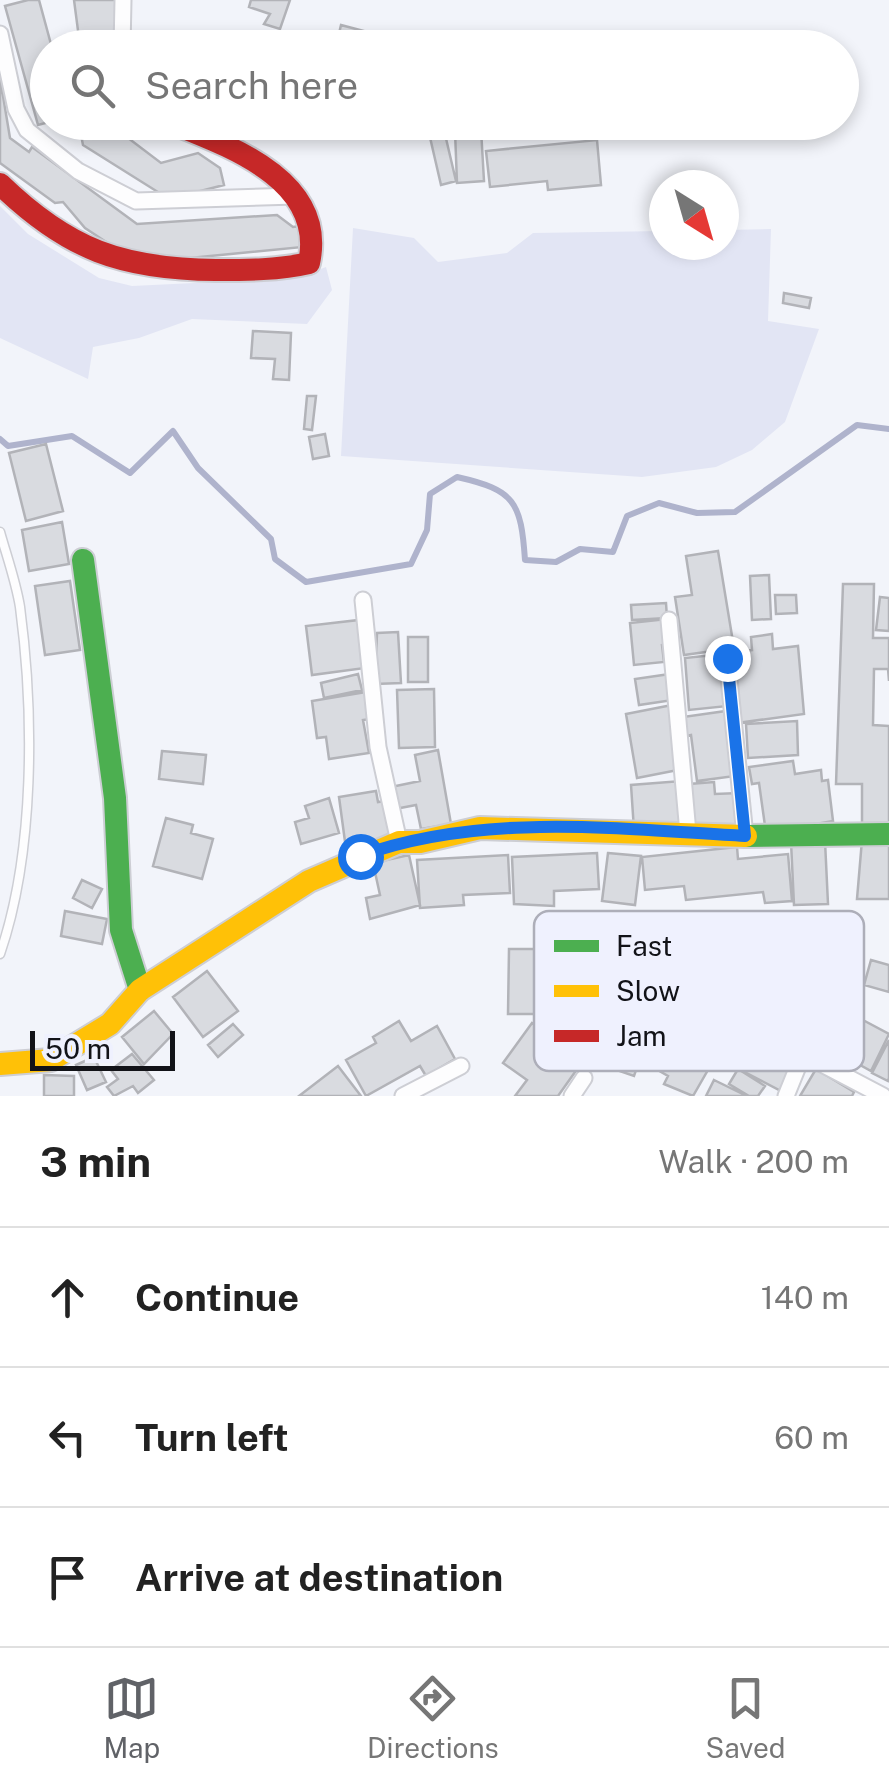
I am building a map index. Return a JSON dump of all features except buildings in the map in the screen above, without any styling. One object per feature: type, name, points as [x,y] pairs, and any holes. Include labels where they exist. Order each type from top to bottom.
[{"type":"street","points":[[122,30],[123,0]]},
{"type":"street","points":[[0,34],[16,109],[30,132]]},
{"type":"street","points":[[40,140],[78,170],[136,201],[296,196]]},
{"type":"street","points":[[0,184],[31,217],[108,261],[164,270],[289,269],[309,262],[315,249],[313,228],[296,196],[230,144],[219,140]]},
{"type":"street","points":[[84,560],[115,798],[122,930],[140,990]]},
{"type":"street","points":[[363,600],[378,747],[399,842]]},
{"type":"street","points":[[670,620],[688,833]]},
{"type":"street","points":[[727,658],[745,836]]},
{"type":"street","points":[[0,1064],[52,1060],[110,1024],[140,990],[308,881],[399,842],[420,842],[480,828],[745,836],[889,834]]},
{"type":"street","points":[[404,1096],[460,1066]]},
{"type":"street","points":[[786,1096],[796,1071]]},
{"type":"street","points":[[835,1071],[882,1096]]},
{"type":"street","points":[[572,1096],[584,1078]]},
{"type":"lane","points":[[0,532],[20,605],[27,714],[26,824],[0,954]]},
{"type":"shaded area","points":[[0,206],[28,234],[99,278],[132,286],[297,278],[326,267],[332,290],[307,324],[192,319],[139,338],[93,347],[88,379],[0,338]]},
{"type":"shaded area","points":[[353,228],[414,238],[438,262],[507,253],[533,233],[649,231],[649,260],[739,260],[739,230],[771,229],[768,321],[819,329],[785,422],[752,450],[716,467],[642,477],[341,456]]},
{"type":"waterway","points":[[0,439],[8,446],[72,436],[130,473],[173,431],[198,468],[271,539],[275,559],[306,582],[411,564],[427,530],[430,494],[457,477],[492,487],[511,502],[521,524],[525,560],[556,562],[580,549],[613,552],[627,516],[659,503],[697,513],[735,512],[857,425],[889,429]]},
{"type":"traffic: fast","points":[[83,560],[115,798],[121,930],[140,990]]},
{"type":"traffic: fast","points":[[746,836],[889,834]]},
{"type":"traffic: slow","points":[[0,1064],[51,1060],[110,1024],[140,990],[309,881],[399,842],[420,842],[480,828],[746,836]]},
{"type":"traffic: jam","points":[[0,184],[25,207],[73,240],[124,260],[216,270],[309,263],[311,234],[303,209],[288,188],[268,170],[214,140]]},
{"type":"route","points":[[360,856],[399,842],[420,842],[480,828],[745,836],[727,658]]}]
